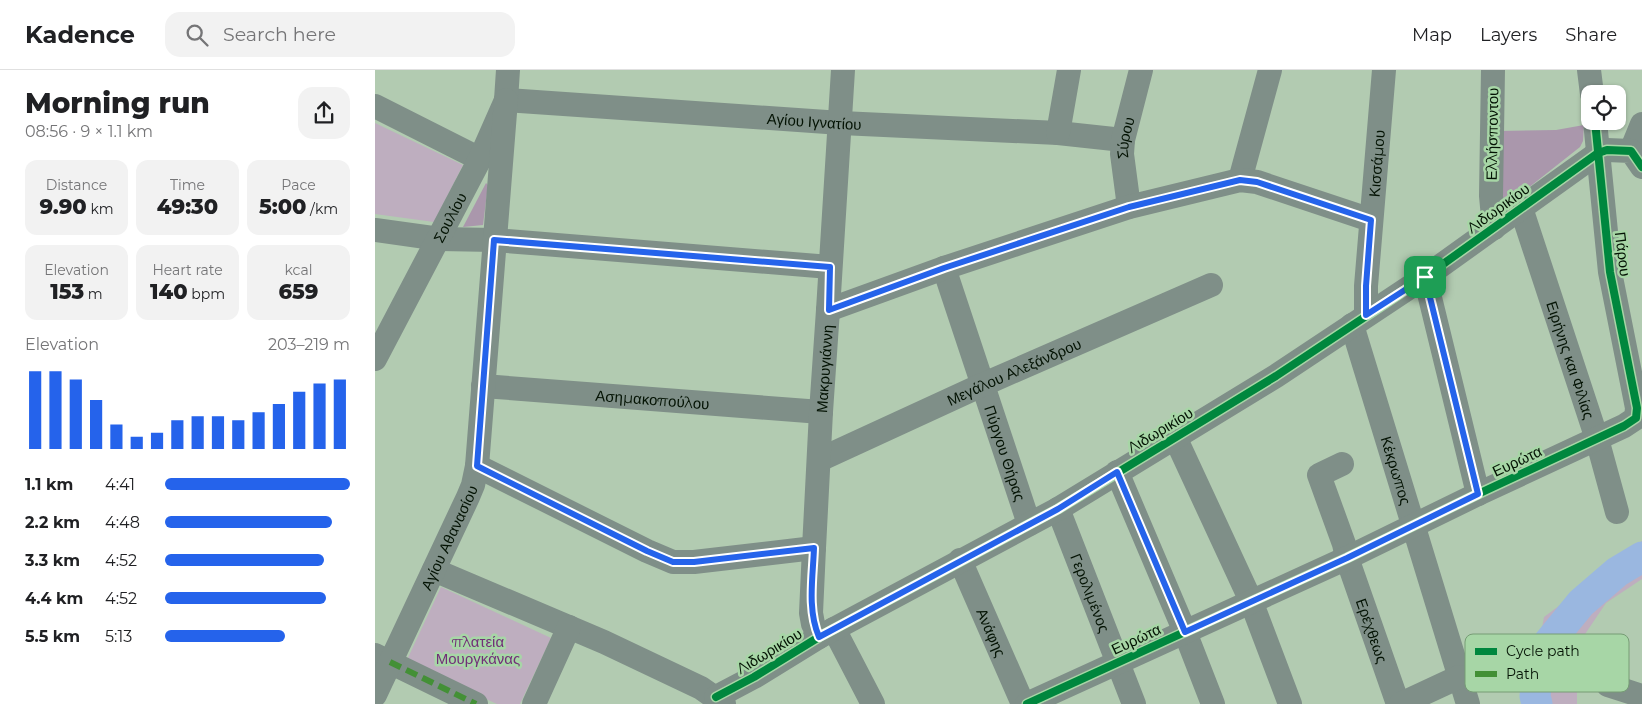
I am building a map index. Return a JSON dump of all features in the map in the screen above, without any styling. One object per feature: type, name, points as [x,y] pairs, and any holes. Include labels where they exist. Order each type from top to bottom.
[{"type":"street","name":"Σουλίου","points":[[375,359],[481,159],[506,100],[508,70]]},
{"type":"street","name":"Μακρυγιάννη","points":[[843,70],[821,412],[811,613],[813,624],[827,633],[873,704]]},
{"type":"street","points":[[1058,133],[1069,70]]},
{"type":"street","name":"Σύρου","points":[[1129,207],[1121,154],[1141,70]]},
{"type":"street","points":[[1240,180],[1270,70]]},
{"type":"street","name":"Κισσάμου","points":[[1359,320],[1366,286],[1384,70]]},
{"type":"street","name":"Ελλήσποντου","points":[[1493,70],[1491,196],[1493,228]]},
{"type":"street","points":[[1589,70],[1591,85]]},
{"type":"street","name":"Αγίου Ιγνατίου","points":[[506,100],[841,123],[1058,133],[1123,140]]},
{"type":"street","name":"Αγίου Αθανασίου","points":[[375,695],[383,658],[434,570],[473,485],[477,466],[506,100]]},
{"type":"street","points":[[375,106],[481,159]]},
{"type":"street","points":[[1598,153],[1607,150],[1636,159],[1642,124]]},
{"type":"street","name":"Πάρου","points":[[1596,130],[1610,272],[1633,339],[1637,408],[1635,418]]},
{"type":"street","name":"Λιδωρικίου","points":[[434,570],[569,627],[709,698],[754,677],[827,633],[1058,509],[1276,376],[1425,277],[1598,153]]},
{"type":"street","points":[[829,310],[944,268],[1129,207],[1240,180],[1257,182],[1371,220]]},
{"type":"street","name":"Ειρήνης και Φιλίας","points":[[1521,208],[1597,439],[1617,512]]},
{"type":"street","points":[[375,230],[440,239],[494,240],[830,267]]},
{"type":"street","name":"Πύργου Θήρας","points":[[944,268],[1029,524]]},
{"type":"street","points":[[1425,277],[1478,494]]},
{"type":"street","name":"Μεγάλου Αλεξάνδρου","points":[[819,460],[982,385],[1211,285]]},
{"type":"street","name":"Κέκρωπος","points":[[1359,320],[1413,524],[1468,704]]},
{"type":"street","name":"Ασημακοπούλου","points":[[483,386],[821,412]]},
{"type":"street","name":"Ευρώτα","points":[[1027,704],[1347,558],[1413,524],[1624,426],[1635,418]]},
{"type":"street","points":[[1175,437],[1251,601],[1290,704]]},
{"type":"street","name":"Ερέχθεως","points":[[1342,464],[1319,475],[1400,704]]},
{"type":"street","points":[[477,466],[647,551],[673,562],[694,562],[814,548]]},
{"type":"street","points":[[1117,472],[1185,632],[1213,704]]},
{"type":"street","name":"Γερολιμένος","points":[[1058,509],[1134,704]]},
{"type":"street","name":"Ανάφης","points":[[960,560],[1023,704]]},
{"type":"street","points":[[534,704],[569,627]]},
{"type":"street","points":[[383,658],[477,704]]},
{"type":"street","points":[[743,704],[747,690],[754,677]]},
{"type":"street","points":[[1400,704],[1459,677]]},
{"type":"street","points":[[1629,692],[1642,696]]},
{"type":"green space","points":[[375,123],[463,165],[434,222],[375,214]]},
{"type":"green space","points":[[1642,541],[1642,579],[1606,603],[1585,634],[1541,634],[1544,617],[1618,562]]},
{"type":"green space","name":"πλατεία Μουργκάνας","points":[[441,587],[551,638],[520,704],[497,704],[406,662]]},
{"type":"green space","points":[[1530,692],[1577,692],[1577,704],[1531,704]]},
{"type":"shaded area","points":[[1581,126],[1581,130],[1584,130],[1583,141],[1580,147],[1513,200],[1505,204],[1502,202],[1498,131],[1556,130]]},
{"type":"shaded area","points":[[486,183],[488,185],[483,225],[463,227]]},
{"type":"waterway","points":[[1556,634],[1581,603],[1617,572],[1642,557]]},
{"type":"waterway","points":[[1535,692],[1537,704]]},
{"type":"marked path","points":[[390,662],[476,704]]},
{"type":"cycle path","points":[[1027,704],[1347,558],[1624,426],[1636,418],[1637,408],[1610,272],[1596,130]]},
{"type":"cycle path","points":[[716,697],[754,677],[819,637],[1058,509],[1276,376],[1425,277],[1598,153],[1607,150],[1631,151],[1642,167]]},
{"type":"route","points":[[1240,180],[1257,182],[1371,220],[1366,286],[1366,315],[1425,277],[1478,494],[1413,524],[1347,558],[1185,632],[1117,472],[1058,509],[819,637],[813,624],[811,613],[814,548],[694,562],[673,562],[647,551],[477,466],[494,240],[830,267],[829,310],[944,268],[1129,207],[1240,180]]}]
